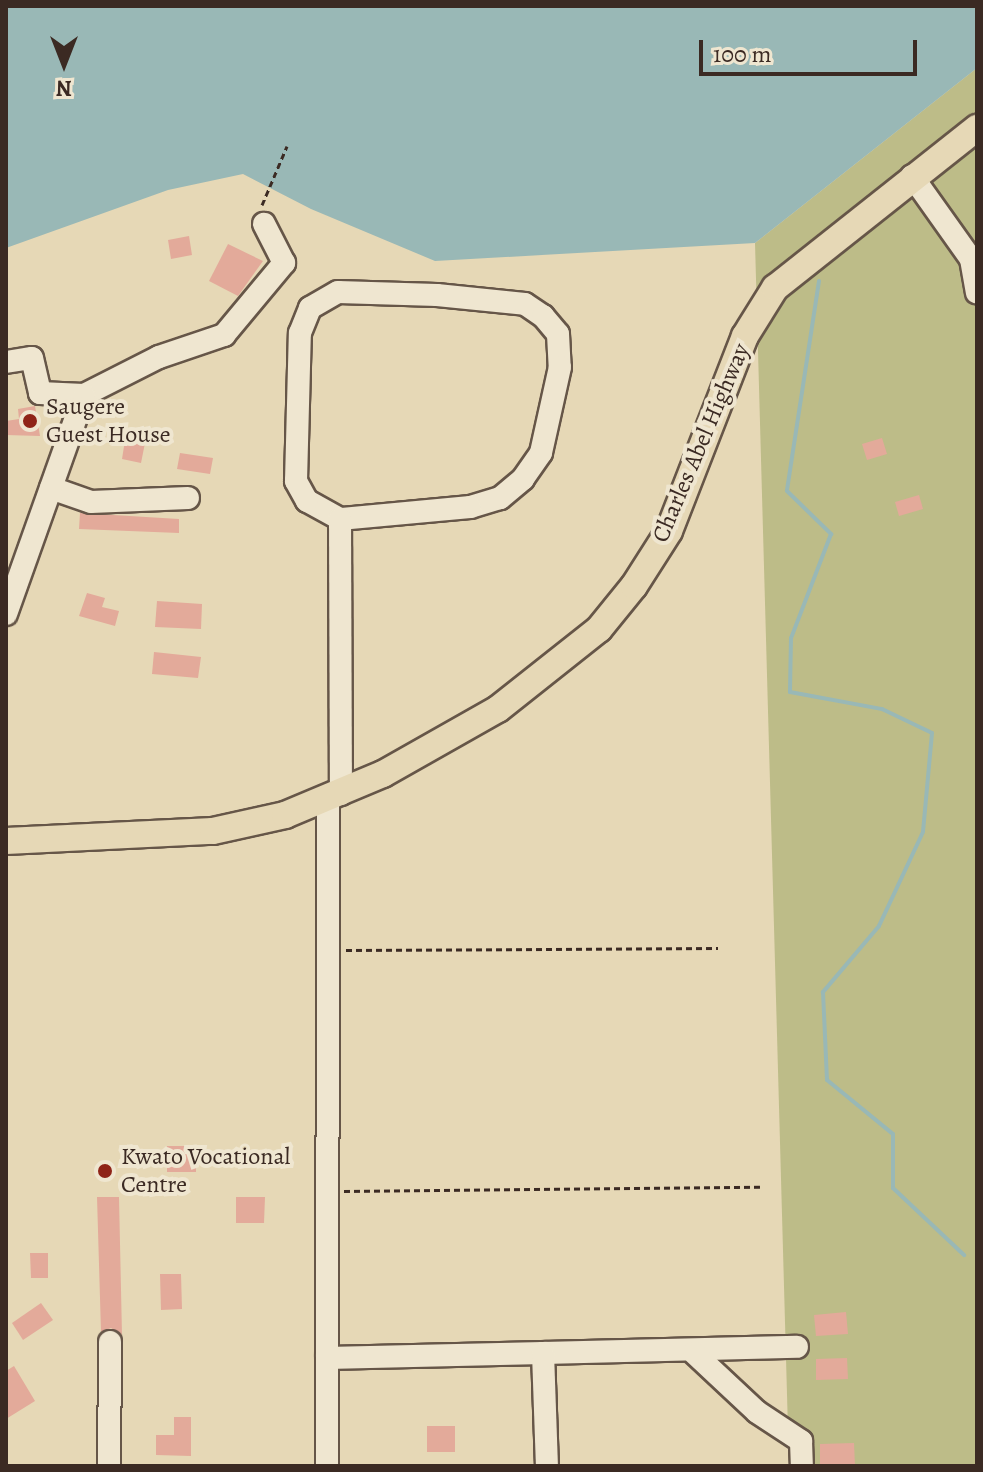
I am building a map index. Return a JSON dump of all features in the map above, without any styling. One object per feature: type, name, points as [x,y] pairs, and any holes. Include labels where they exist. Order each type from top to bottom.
[{"type":"main road","name":"Charles Abel Highway","points":[[6,841],[213,831],[334,797],[498,709],[599,629],[669,531],[745,336],[775,288],[912,176],[977,128]]},
{"type":"street","points":[[912,176],[971,259],[977,292]]},
{"type":"street","points":[[6,362],[32,358],[40,393],[84,395],[159,357],[224,335],[284,263],[263,214]]},
{"type":"street","points":[[338,292],[423,295],[525,304],[543,316],[558,334],[560,367],[541,453],[523,479],[500,498],[470,507],[340,519],[307,501],[296,481],[300,333],[310,308],[338,292]]},
{"type":"street","points":[[6,614],[84,395]]},
{"type":"street","points":[[51,488],[91,502],[188,498]]},
{"type":"street","points":[[327,1466],[330,950],[340,519]]},
{"type":"street","points":[[109,1466],[110,1342]]},
{"type":"street","points":[[327,1358],[694,1353],[797,1347]]},
{"type":"street","points":[[543,1353],[547,1466]]},
{"type":"street","points":[[694,1353],[757,1412],[801,1441],[802,1466]]},
{"type":"path","points":[[263,214],[287,146]]},
{"type":"path","points":[[330,950],[718,948]]},
{"type":"path","points":[[329,1191],[760,1187]]},
{"type":"shaded area","points":[[977,68],[977,1466],[789,1466],[755,243]]},
{"type":"water","points":[[6,6],[977,6],[977,68],[755,243],[435,261],[311,209],[243,174],[168,190],[6,248]]},
{"type":"building","points":[[189,236],[192,255],[171,259],[168,240]]},
{"type":"building","points":[[228,244],[263,261],[238,296],[209,281]]},
{"type":"building","points":[[35,406],[40,436],[6,435],[6,421],[19,419],[18,409]]},
{"type":"building","points":[[126,434],[146,438],[141,463],[122,459]]},
{"type":"building","points":[[882,438],[887,454],[867,460],[862,444]]},
{"type":"building","points":[[180,453],[213,458],[210,474],[177,469]]},
{"type":"building","points":[[919,495],[923,509],[899,516],[895,502]]},
{"type":"building","points":[[80,513],[179,519],[179,533],[79,529]]},
{"type":"building","points":[[87,593],[105,598],[102,607],[119,611],[115,626],[79,616]]},
{"type":"building","points":[[157,601],[202,604],[201,629],[155,627]]},
{"type":"building","points":[[154,652],[201,657],[198,678],[152,674]]},
{"type":"building","points":[[167,1146],[196,1146],[196,1172],[167,1172]]},
{"type":"building","points":[[97,1197],[119,1197],[122,1335],[111,1328],[101,1332]]},
{"type":"building","points":[[236,1197],[265,1197],[264,1223],[236,1223]]},
{"type":"building","points":[[30,1253],[48,1253],[48,1278],[31,1278]]},
{"type":"building","points":[[160,1274],[181,1274],[182,1309],[161,1310]]},
{"type":"building","points":[[41,1303],[53,1320],[23,1340],[12,1323]]},
{"type":"building","points":[[846,1312],[848,1334],[816,1336],[814,1315]]},
{"type":"building","points":[[847,1358],[848,1379],[816,1380],[816,1359]]},
{"type":"building","points":[[14,1366],[35,1401],[6,1419],[6,1371]]},
{"type":"building","points":[[174,1417],[191,1417],[191,1456],[156,1455],[156,1435],[174,1435]]},
{"type":"building","points":[[427,1426],[455,1426],[455,1452],[427,1452]]},
{"type":"building","points":[[854,1443],[855,1466],[820,1466],[820,1444]]},
{"type":"waterway","points":[[819,281],[787,491],[831,534],[791,638],[790,692],[882,709],[932,733],[923,832],[879,926],[823,992],[827,1080],[893,1134],[893,1188],[964,1255]]},
{"type":"place","name":"Saugere Guest House","points":[[30,421]]},
{"type":"place","name":"Kwato Vocational Centre","points":[[105,1171]]}]
